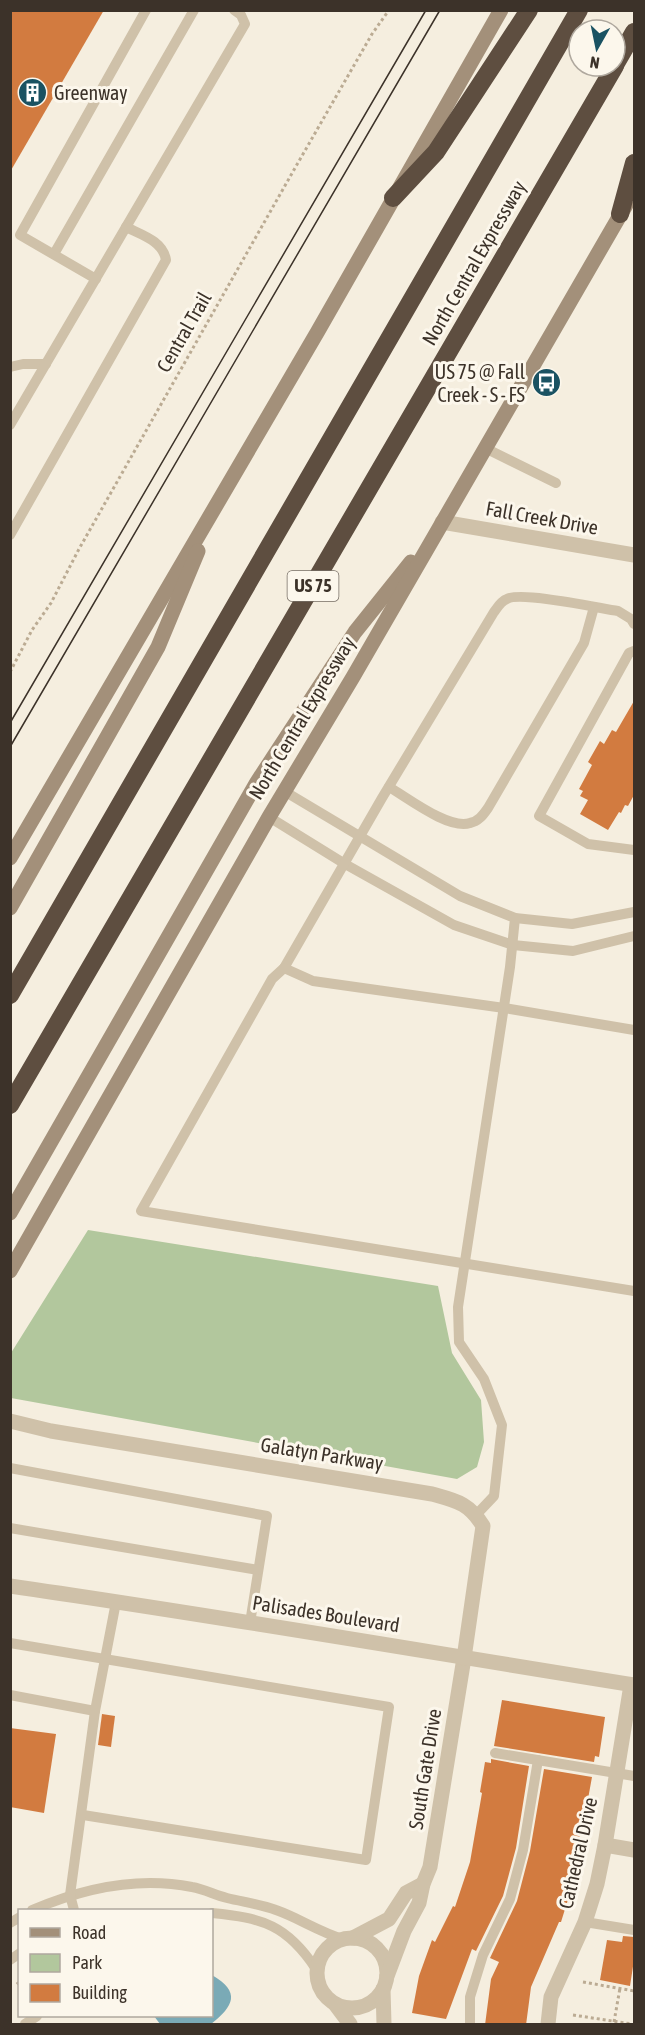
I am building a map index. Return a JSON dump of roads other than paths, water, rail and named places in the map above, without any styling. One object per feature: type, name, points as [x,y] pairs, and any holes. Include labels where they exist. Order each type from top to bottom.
[{"type":"highway","points":[[393,198],[436,152],[529,10]]},
{"type":"highway","name":"North Central Expressway","points":[[10,995],[579,10]]},
{"type":"highway","name":"North Central Expressway","points":[[10,1105],[608,78]]},
{"type":"highway","points":[[620,214],[634,164]]},
{"type":"main road","points":[[10,858],[219,501],[501,10]]},
{"type":"main road","name":"North Central Expressway","points":[[10,1271],[269,817],[634,189]]},
{"type":"main road","points":[[10,908],[158,647],[219,501]]},
{"type":"main road","points":[[10,1213],[257,782],[355,632],[442,522]]},
{"type":"street","name":"Fall Creek Drive","points":[[442,522],[634,555]]},
{"type":"street","name":"Galatyn Parkway","points":[[10,1421],[51,1431],[432,1494],[462,1502],[476,1515]]},
{"type":"street","points":[[464,1658],[483,1526],[476,1515]]},
{"type":"street","name":"Palisades Boulevard","points":[[10,1586],[633,1685]]},
{"type":"street","name":"South Gate Drive","points":[[385,1982],[404,1931],[419,1903],[430,1867],[464,1658]]},
{"type":"street","name":"Cathedral Drive","points":[[548,2025],[551,1997],[585,1922],[597,1884],[633,1685]]},
{"type":"street","points":[[605,1845],[634,1850]]},
{"type":"street","points":[[350,2025],[335,2004],[327,1998],[317,1980],[316,1969],[321,1956],[330,1945],[389,1919],[406,1893],[423,1884]]},
{"type":"street","points":[[348,1938],[368,1942],[375,1946],[385,1960],[384,2025]]},
{"type":"street","points":[[335,2004],[344,2007],[362,2006],[378,1997],[385,1982]]},
{"type":"lane","points":[[96,279],[20,235],[146,10]]},
{"type":"lane","points":[[54,254],[194,10]]},
{"type":"lane","points":[[10,424],[245,24],[241,15],[234,10]]},
{"type":"lane","points":[[10,535],[166,260],[165,253],[159,245],[126,227]]},
{"type":"lane","points":[[10,367],[23,363],[46,364]]},
{"type":"lane","points":[[485,448],[556,483]]},
{"type":"lane","points":[[634,624],[631,619],[618,611],[594,607],[524,596],[507,598],[501,603],[389,787],[284,968],[272,980],[141,1211],[634,1292]]},
{"type":"lane","points":[[389,787],[454,824],[471,823],[480,819],[584,644],[594,607]]},
{"type":"lane","points":[[634,651],[629,653],[539,816],[588,844],[634,850]]},
{"type":"lane","points":[[284,791],[460,896],[515,918],[572,924],[634,912]]},
{"type":"lane","points":[[269,817],[345,864],[454,925],[513,945],[573,951],[634,936]]},
{"type":"lane","points":[[476,1515],[494,1496],[502,1425],[484,1379],[459,1342],[458,1307],[504,1008],[515,918]]},
{"type":"lane","points":[[284,968],[313,981],[504,1008],[634,1030]]},
{"type":"lane","points":[[10,1468],[267,1516],[250,1623]]},
{"type":"lane","points":[[10,1528],[258,1570]]},
{"type":"lane","points":[[74,1909],[70,1895],[83,1815],[95,1711],[116,1602]]},
{"type":"lane","points":[[10,1643],[389,1707],[366,1860],[83,1815]]},
{"type":"lane","points":[[10,1695],[95,1711]]},
{"type":"lane","points":[[495,1753],[634,1776]]},
{"type":"lane","points":[[470,2025],[470,1997],[483,1955],[510,1899],[523,1850],[538,1760]]},
{"type":"lane","points":[[37,1909],[70,1895],[121,1885],[160,1883],[193,1887],[273,1909],[307,1922],[330,1935],[348,1938]]},
{"type":"lane","points":[[213,1913],[244,1917],[272,1926],[293,1939],[316,1969]]},
{"type":"lane","points":[[585,1922],[634,1930]]},
{"type":"water","points":[[213,1976],[227,1987],[230,1993],[229,2005],[211,2024],[160,2024],[155,2017],[213,2017]]},
{"type":"tram line","points":[[10,723],[426,10]]},
{"type":"tram line","points":[[10,747],[440,10]]},
{"type":"place","name":"Greenway","points":[[33,93]]},
{"type":"place","name":"US 75 @ Fall Creek - S - FS","points":[[546,383]]}]
